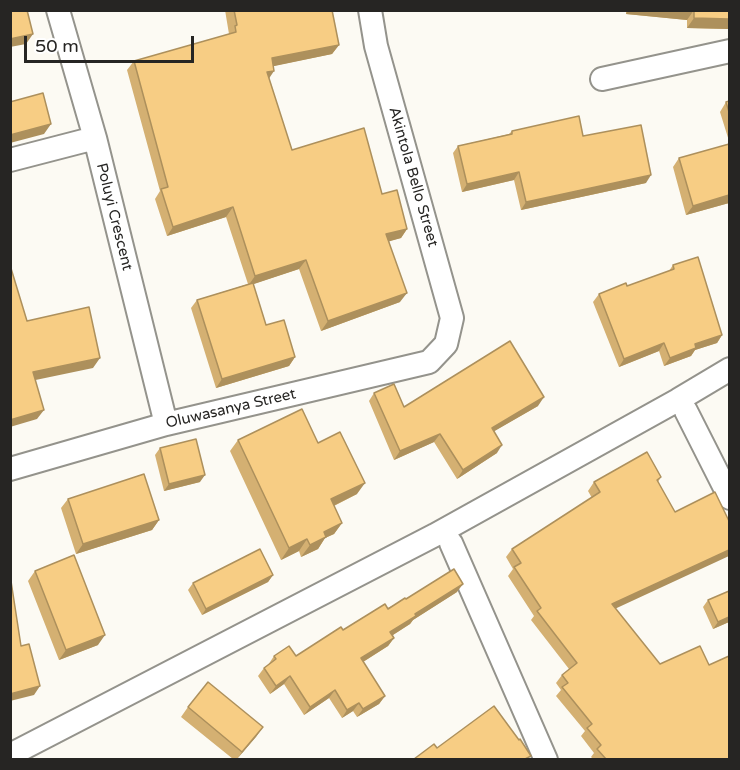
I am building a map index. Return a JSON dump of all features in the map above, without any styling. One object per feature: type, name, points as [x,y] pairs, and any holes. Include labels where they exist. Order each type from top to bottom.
[{"type":"street","name":"Poluyi Crescent","points":[[58,10],[95,138],[165,424]]},
{"type":"street","name":"Akintola Bello Street","points":[[370,10],[376,46],[452,318],[446,344]]},
{"type":"street","points":[[602,80],[729,51]]},
{"type":"street","points":[[10,160],[95,138]]},
{"type":"street","name":"Oluwasanya Street","points":[[10,469],[165,424],[429,362],[446,344]]},
{"type":"street","points":[[10,755],[435,535],[678,400],[729,369]]},
{"type":"street","points":[[30,759],[451,543],[686,411],[729,384]]},
{"type":"street","points":[[686,411],[729,498]]},
{"type":"street","points":[[451,543],[546,759]]},
{"type":"building","points":[[27,10],[33,34],[10,39],[10,11]]},
{"type":"building","points":[[234,10],[332,10],[339,45],[272,58],[274,71],[267,72],[292,150],[364,128],[382,194],[397,190],[407,229],[386,234],[407,293],[328,321],[306,260],[255,276],[233,207],[173,227],[161,189],[168,187],[134,61],[236,32]]},
{"type":"building","points":[[694,10],[729,10],[729,19],[694,18]]},
{"type":"building","points":[[43,93],[51,124],[10,135],[10,102]]},
{"type":"building","points":[[579,116],[583,136],[641,125],[651,175],[526,202],[519,172],[467,184],[458,146]]},
{"type":"building","points":[[729,144],[729,195],[693,206],[679,158]]},
{"type":"building","points":[[698,257],[722,335],[695,344],[696,348],[670,358],[664,343],[624,359],[599,294],[626,283],[627,286],[674,269],[673,265]]},
{"type":"building","points":[[10,265],[27,321],[89,307],[100,358],[33,372],[44,410],[10,420]]},
{"type":"building","points":[[253,283],[266,325],[284,320],[295,357],[222,379],[197,300]]},
{"type":"building","points":[[510,341],[544,397],[492,428],[502,445],[463,470],[440,434],[400,451],[374,393],[394,384],[404,407]]},
{"type":"building","points":[[302,409],[318,443],[340,432],[365,483],[331,499],[342,523],[324,532],[326,537],[310,545],[307,539],[289,548],[238,440]]},
{"type":"building","points":[[196,439],[205,475],[169,484],[160,448]]},
{"type":"building","points":[[647,452],[661,477],[657,480],[675,512],[715,492],[729,521],[729,550],[612,604],[660,664],[700,646],[709,665],[729,656],[729,759],[606,759],[597,749],[601,745],[587,728],[592,724],[562,687],[568,683],[562,675],[577,663],[537,611],[541,608],[514,567],[521,563],[512,549],[600,492],[594,482]]},
{"type":"building","points":[[144,474],[159,520],[83,544],[68,499]]},
{"type":"building","points":[[260,549],[273,575],[206,609],[193,583]]},
{"type":"building","points":[[74,555],[105,635],[66,650],[35,571]]},
{"type":"building","points":[[454,569],[463,584],[390,632],[394,638],[361,658],[385,696],[363,709],[359,703],[347,710],[335,690],[310,707],[290,676],[276,686],[264,668],[276,659],[274,656],[289,646],[296,656],[341,627],[343,630],[385,604],[388,609]]},
{"type":"building","points":[[10,581],[21,646],[29,644],[40,686],[10,694]]},
{"type":"building","points":[[729,591],[729,617],[718,622],[708,600]]},
{"type":"building","points":[[208,682],[263,727],[242,752],[188,707]]},
{"type":"building","points":[[494,706],[531,756],[525,759],[414,759],[434,744],[437,748]]}]
